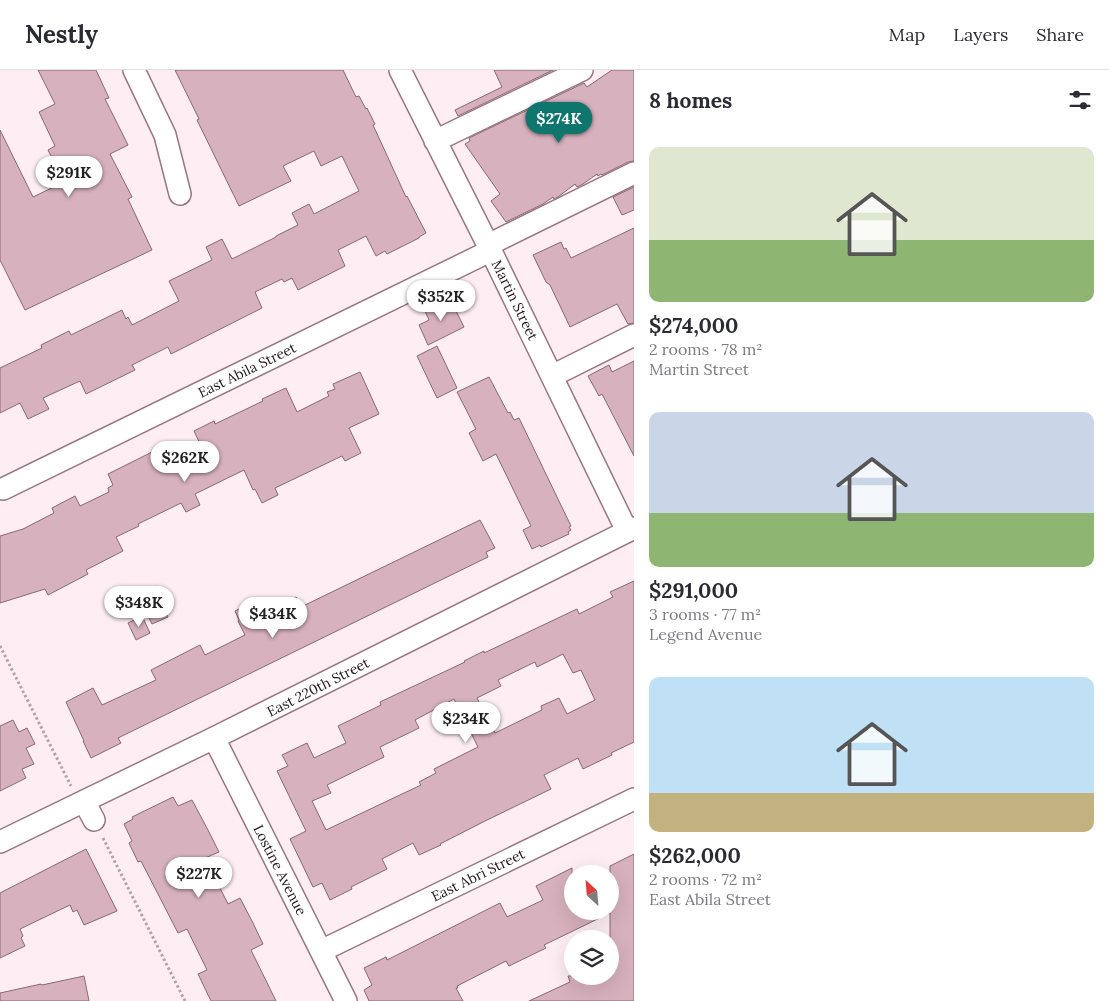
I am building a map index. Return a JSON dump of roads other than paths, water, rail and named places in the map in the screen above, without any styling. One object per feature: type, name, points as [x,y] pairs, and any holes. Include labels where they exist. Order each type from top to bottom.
[{"type":"street","points":[[134,70],[165,135],[180,194]]},
{"type":"street","name":"Martin Street","points":[[400,70],[631,530]]},
{"type":"street","points":[[436,141],[582,70]]},
{"type":"street","name":"East Abila Street","points":[[3,489],[489,248],[634,173]]},
{"type":"street","points":[[552,376],[634,335]]},
{"type":"street","name":"East 220th Street","points":[[0,842],[86,808],[214,738],[631,530]]},
{"type":"street","name":"Lostine Avenue","points":[[214,738],[346,1001]]},
{"type":"street","name":"East Abri Street","points":[[321,951],[634,799]]}]
